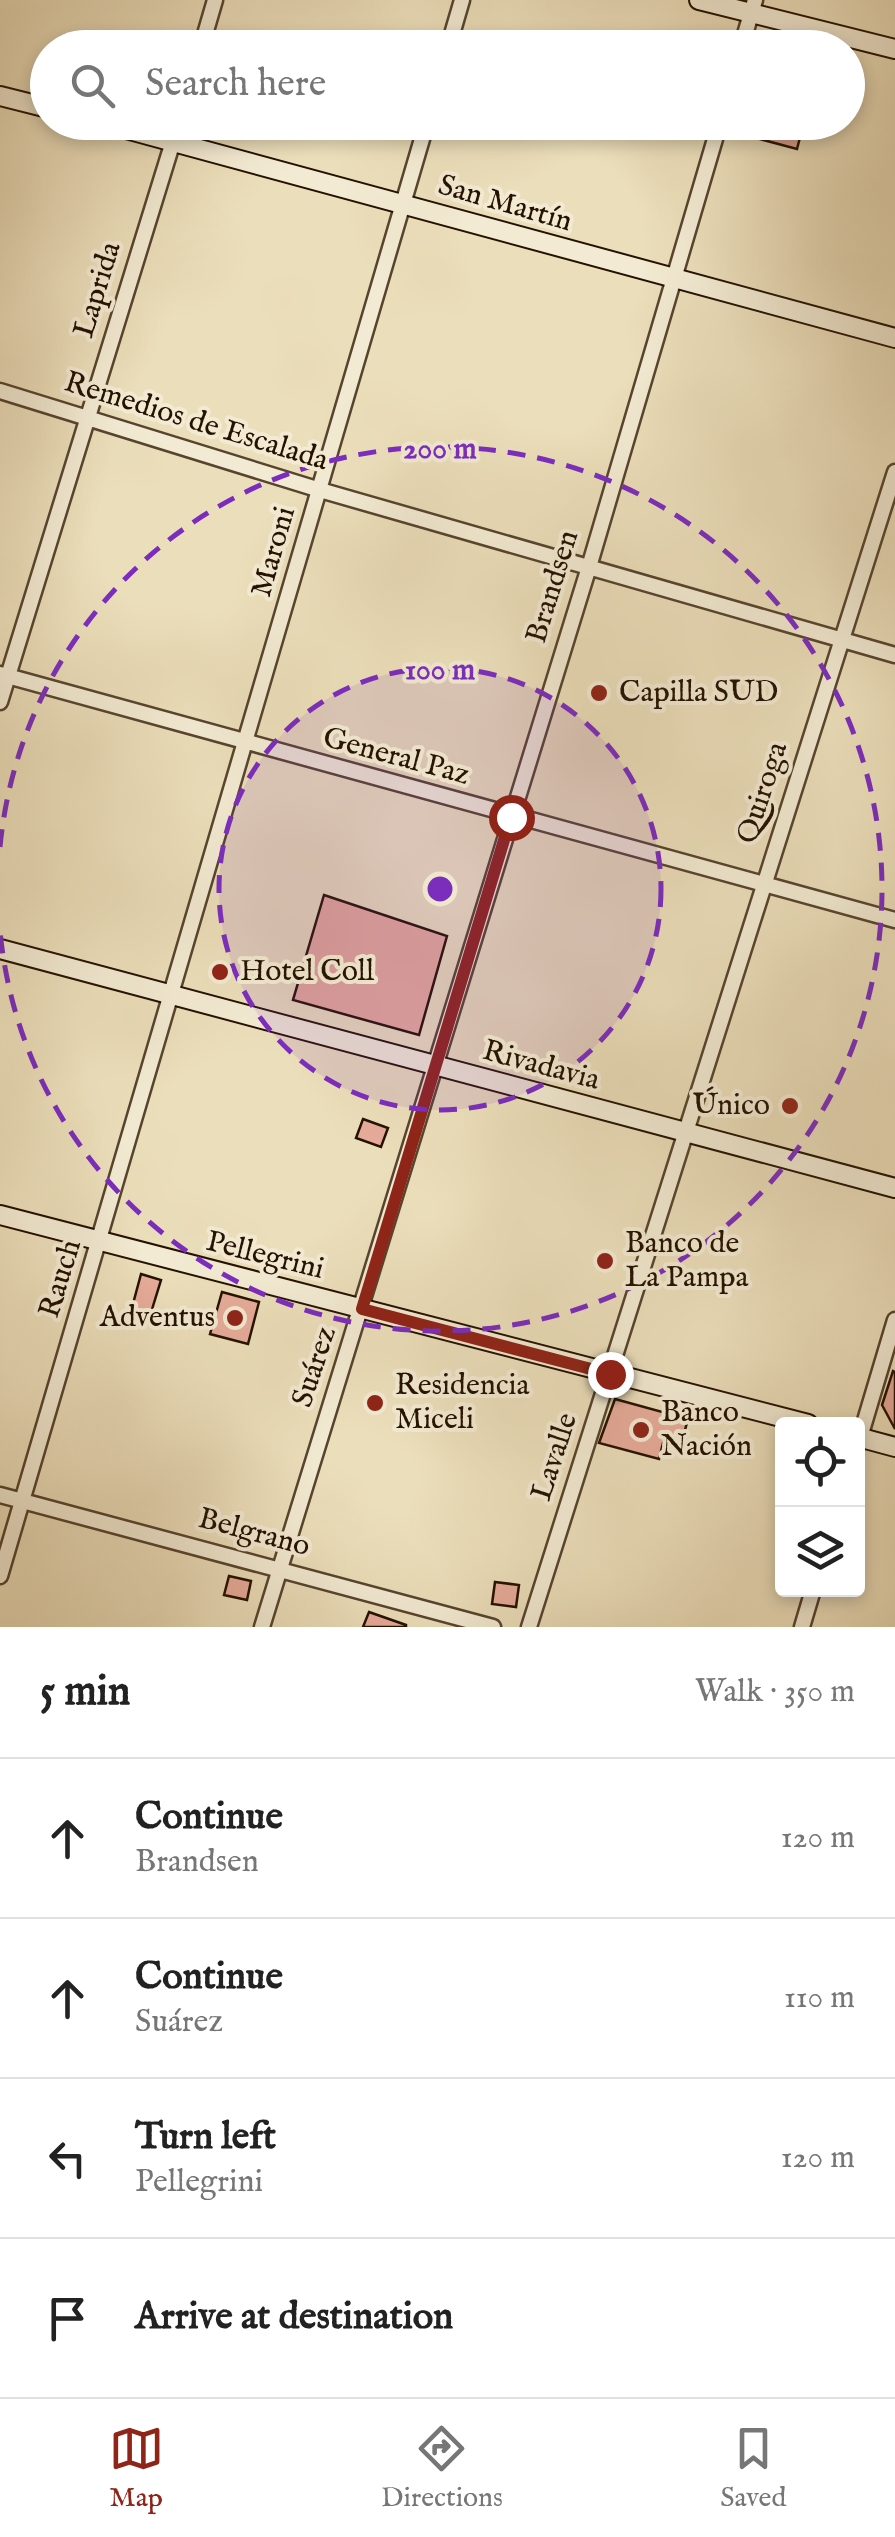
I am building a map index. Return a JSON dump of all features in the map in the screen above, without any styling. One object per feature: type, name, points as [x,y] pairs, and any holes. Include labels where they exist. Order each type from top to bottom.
[{"type":"main road","points":[[699,0],[753,7],[831,30]]},
{"type":"main road","points":[[865,40],[895,49]]},
{"type":"main road","points":[[0,96],[30,104]]},
{"type":"main road","name":"San Martín","points":[[166,140],[895,338]]},
{"type":"main road","name":"Rivadavia","points":[[0,949],[895,1188]]},
{"type":"main road","name":"Pellegrini","points":[[0,1214],[780,1417]]},
{"type":"main road","points":[[865,1441],[895,1447]]},
{"type":"street","points":[[206,30],[215,0]]},
{"type":"street","points":[[453,30],[462,0]]},
{"type":"street","name":"Maroni","points":[[171,996],[421,140]]},
{"type":"street","name":"Brandsen","points":[[436,1066],[715,140]]},
{"type":"street","name":"Laprida","points":[[0,702],[4,676],[173,142]]},
{"type":"street","name":"Remedios de Escalada","points":[[0,390],[320,490],[895,655]]},
{"type":"street","name":"Quiroga","points":[[684,1131],[895,472]]},
{"type":"street","name":"General Paz","points":[[4,676],[895,920]]},
{"type":"street","name":"Rauch","points":[[0,1576],[171,996]]},
{"type":"street","name":"Suárez","points":[[262,1627],[436,1066]]},
{"type":"street","name":"Lavalle","points":[[529,1627],[684,1131]]},
{"type":"street","points":[[865,1417],[895,1320]]},
{"type":"street","name":"Belgrano","points":[[0,1495],[493,1627]]},
{"type":"street","points":[[802,1627],[811,1597]]},
{"type":"building","points":[[763,140],[799,140],[797,149]]},
{"type":"building","points":[[324,895],[447,936],[419,1035],[293,1000]]},
{"type":"building","points":[[363,1119],[388,1128],[381,1147],[356,1138]]},
{"type":"building","points":[[141,1274],[161,1280],[149,1319],[130,1315]]},
{"type":"building","name":"Adventus","points":[[222,1292],[259,1302],[248,1344],[210,1334]]},
{"type":"building","points":[[895,1372],[895,1429],[882,1405]]},
{"type":"building","name":"Banco Nación","points":[[615,1399],[688,1419],[680,1448],[663,1443],[659,1459],[599,1443]]},
{"type":"building","points":[[229,1576],[251,1581],[247,1600],[224,1595]]},
{"type":"building","points":[[495,1582],[519,1585],[516,1607],[492,1604]]},
{"type":"building","points":[[369,1612],[406,1625],[406,1627],[363,1627]]},
{"type":"place","name":"Capilla SUD","points":[[599,693]]},
{"type":"place","name":"Hotel Coll","points":[[220,972]]},
{"type":"place","name":"Único","points":[[790,1106]]},
{"type":"place","name":"Banco de La Pampa","points":[[605,1261]]},
{"type":"place","name":"Adventus","points":[[235,1318]]},
{"type":"place","name":"Residencia Miceli","points":[[375,1403]]},
{"type":"place","name":"Banco Nación","points":[[641,1430]]},
{"type":"route","points":[[511,817],[362,1309],[610,1374]]}]
